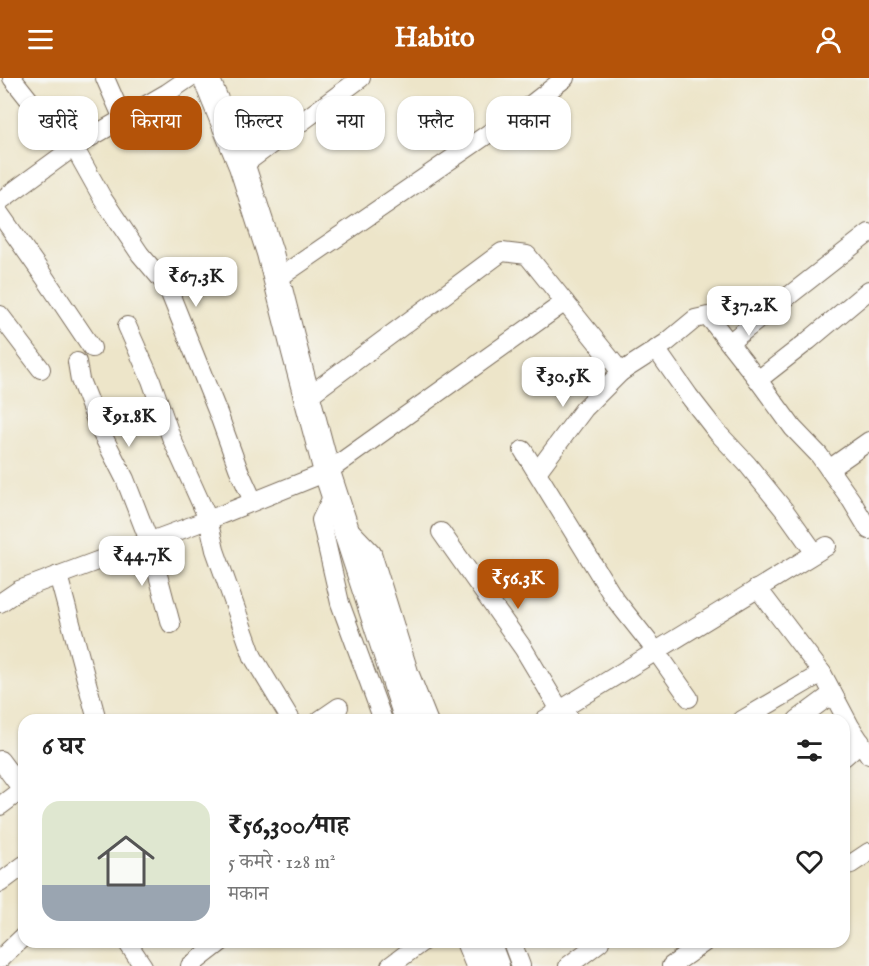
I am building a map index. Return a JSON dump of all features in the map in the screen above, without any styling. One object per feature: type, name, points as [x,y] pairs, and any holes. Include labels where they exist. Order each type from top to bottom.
[{"type":"main road","points":[[206,78],[242,166],[270,253],[330,482],[406,714]]},
{"type":"main road","points":[[489,948],[496,966]]},
{"type":"street","points":[[12,78],[26,96]]},
{"type":"street","points":[[105,78],[113,96]]},
{"type":"street","points":[[162,96],[189,78]]},
{"type":"street","points":[[242,166],[361,78]]},
{"type":"street","points":[[277,279],[565,78]]},
{"type":"street","points":[[0,201],[70,150]]},
{"type":"street","points":[[76,150],[121,227],[167,286],[253,501]]},
{"type":"street","points":[[0,214],[92,348]]},
{"type":"street","points":[[730,342],[869,233]]},
{"type":"street","points":[[307,397],[502,252],[527,255],[621,372]]},
{"type":"street","points":[[758,380],[869,290]]},
{"type":"street","points":[[0,603],[19,590],[253,501],[330,482],[566,302]]},
{"type":"street","points":[[0,315],[41,369]]},
{"type":"street","points":[[537,471],[584,409],[621,372],[695,320],[708,316],[730,342],[793,428],[819,455],[869,530]]},
{"type":"street","points":[[127,326],[152,381],[171,437],[208,519],[215,550],[253,657],[287,714]]},
{"type":"street","points":[[562,714],[656,651],[821,549],[717,432],[688,396],[656,349]]},
{"type":"street","points":[[77,362],[80,380],[99,428],[124,479],[149,541],[171,624]]},
{"type":"street","points":[[829,469],[869,441]]},
{"type":"street","points":[[524,450],[614,598],[656,651],[689,698]]},
{"type":"street","points":[[330,482],[321,520],[340,603],[381,714]]},
{"type":"street","points":[[344,524],[372,553],[409,672],[426,714]]},
{"type":"street","points":[[441,532],[523,648],[556,714]]},
{"type":"street","points":[[58,575],[95,714]]},
{"type":"street","points":[[756,589],[822,673],[843,714]]},
{"type":"street","points":[[752,714],[822,673]]},
{"type":"street","points":[[805,714],[832,693]]},
{"type":"street","points":[[329,714],[339,707]]},
{"type":"street","points":[[850,726],[865,749],[850,755]]},
{"type":"street","points":[[0,760],[18,783]]},
{"type":"street","points":[[0,806],[18,793]]},
{"type":"street","points":[[850,864],[869,852]]},
{"type":"street","points":[[0,883],[18,870]]},
{"type":"street","points":[[0,959],[18,942]]},
{"type":"street","points":[[131,948],[143,966]]},
{"type":"street","points":[[190,966],[213,948]]},
{"type":"street","points":[[390,966],[414,948]]},
{"type":"street","points":[[468,948],[475,966]]},
{"type":"street","points":[[514,948],[521,966]]},
{"type":"street","points":[[568,966],[592,948]]},
{"type":"street","points":[[670,966],[696,948]]}]
